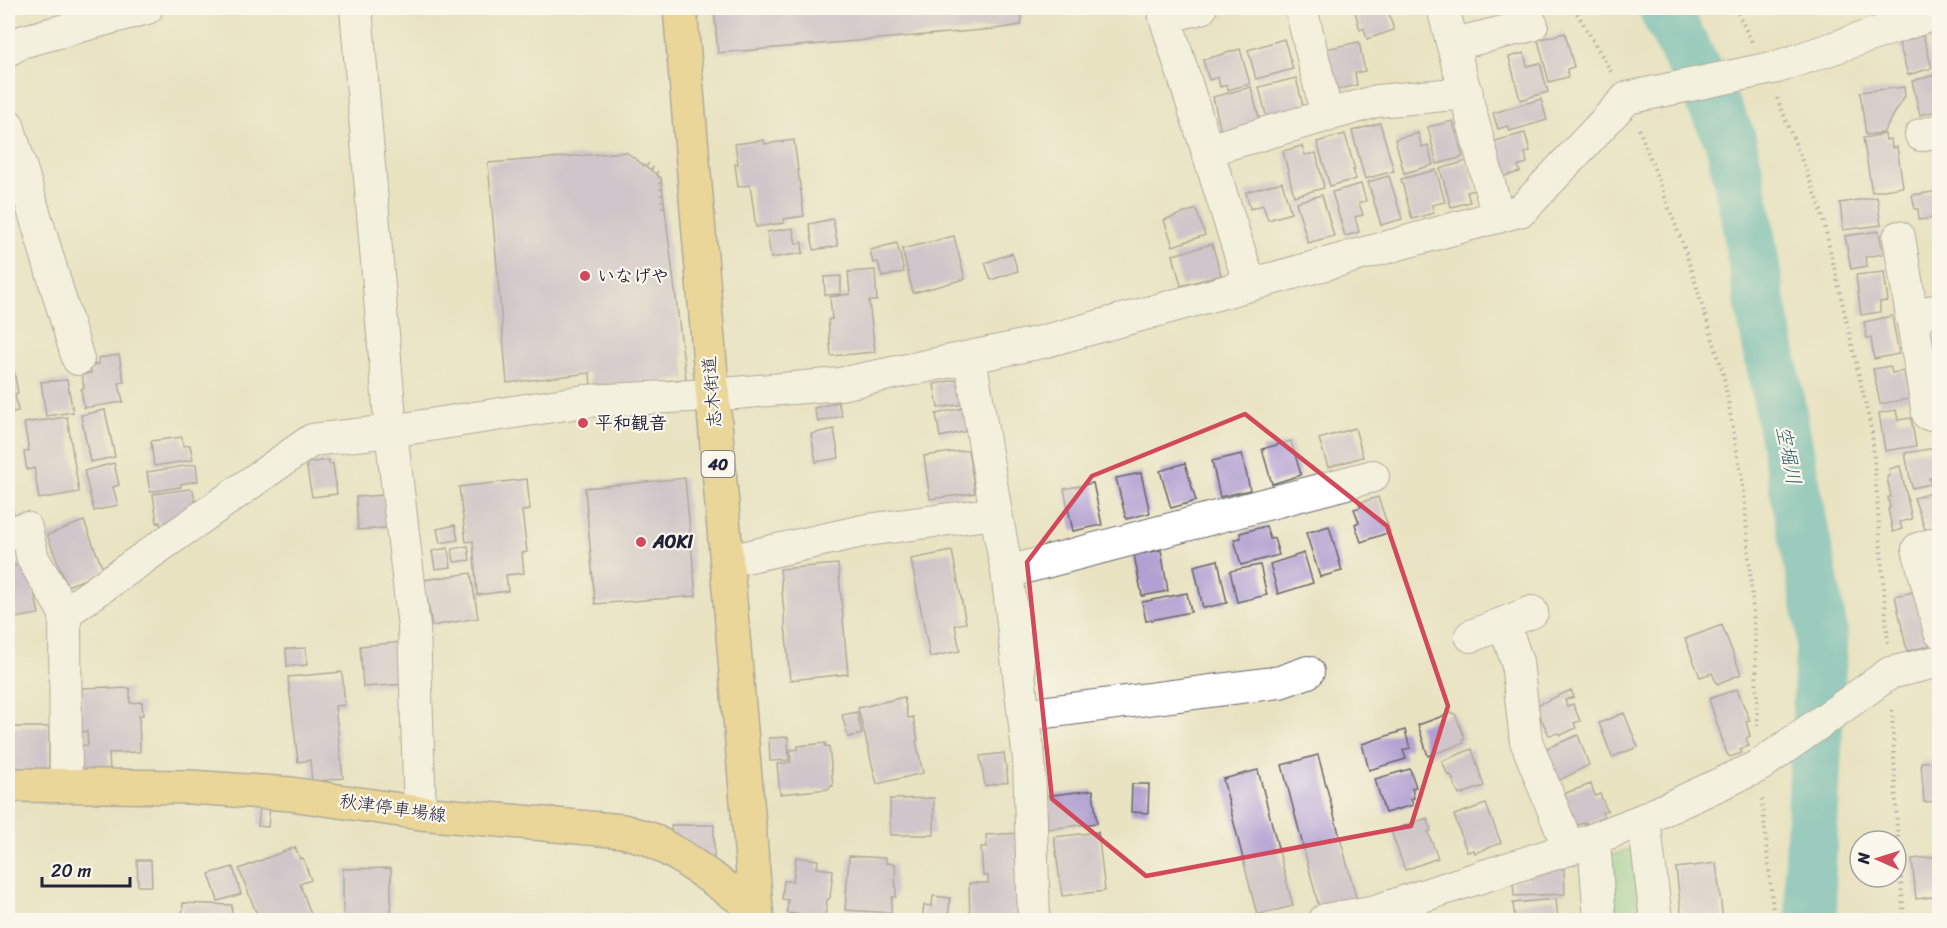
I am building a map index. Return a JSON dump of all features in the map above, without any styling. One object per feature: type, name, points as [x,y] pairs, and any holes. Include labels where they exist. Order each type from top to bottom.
[{"type":"main road","name":"志木街道","points":[[680,8],[712,395],[762,917]]},
{"type":"main road","name":"秋津停車場線","points":[[8,785],[190,787],[291,794],[420,813],[623,831],[650,839],[680,856],[762,917]]},
{"type":"street","points":[[8,50],[21,42],[147,8]]},
{"type":"street","points":[[356,8],[391,431],[414,627],[420,813]]},
{"type":"street","points":[[1200,8],[1166,17],[1250,285]]},
{"type":"street","points":[[1301,8],[1327,116]]},
{"type":"street","points":[[1443,8],[1498,217]]},
{"type":"street","points":[[65,613],[312,440],[391,431],[585,401],[712,395],[840,384],[1042,342],[1522,210],[1627,98],[1772,68],[1934,11]]},
{"type":"street","points":[[1454,44],[1532,24]]},
{"type":"street","points":[[1208,150],[1377,101],[1467,93]]},
{"type":"street","points":[[8,125],[78,359]]},
{"type":"street","points":[[1899,237],[1925,312],[1928,414]]},
{"type":"street","points":[[970,357],[1007,573],[1029,760],[1034,921]]},
{"type":"street","points":[[1007,573],[1373,476]]},
{"type":"street","points":[[728,561],[867,530],[996,513]]},
{"type":"street","points":[[17,530],[65,613],[66,786]]},
{"type":"street","points":[[1940,542],[1918,549],[1940,632]]},
{"type":"street","points":[[1470,636],[1518,617],[1517,662],[1526,741],[1581,844],[1600,921]]},
{"type":"street","points":[[1325,921],[1376,911],[1581,844],[1644,819],[1759,766],[1890,674],[1940,661]]},
{"type":"street","points":[[1024,716],[1280,682],[1308,672]]},
{"type":"street","points":[[1644,819],[1656,921]]},
{"type":"path","points":[[1574,8],[1627,98],[1685,250],[1723,372],[1743,491],[1755,637],[1759,766],[1774,921]]},
{"type":"path","points":[[1772,68],[1820,206],[1872,432],[1890,674],[1904,921]]},
{"type":"path","points":[[642,165],[646,163],[659,174],[663,209]]},
{"type":"highlighted area","points":[[1245,414],[1387,526],[1448,706],[1411,826],[1146,876],[1052,799],[1027,562],[1092,476]]},
{"type":"green space","points":[[1640,846],[1649,920],[1610,920],[1610,855]]},
{"type":"building","points":[[714,8],[994,8],[994,13],[1019,12],[1022,18],[1021,25],[995,29],[718,53]]},
{"type":"building","points":[[1354,8],[1387,8],[1394,30],[1367,39],[1364,28],[1360,30]]},
{"type":"building","points":[[1565,33],[1574,67],[1567,69],[1568,77],[1549,82],[1538,40]]},
{"type":"building","points":[[1923,35],[1932,68],[1908,75],[1899,43]]},
{"type":"building","points":[[1284,39],[1293,69],[1256,79],[1248,50]]},
{"type":"building","points":[[1359,42],[1365,71],[1355,73],[1357,85],[1335,90],[1326,49]]},
{"type":"building","points":[[1240,49],[1250,84],[1228,90],[1227,85],[1220,87],[1218,77],[1209,80],[1203,60]]},
{"type":"building","points":[[1524,53],[1527,66],[1540,63],[1548,92],[1520,100],[1509,57]]},
{"type":"building","points":[[1935,75],[1940,93],[1940,110],[1920,115],[1912,81]]},
{"type":"building","points":[[1296,78],[1304,110],[1267,119],[1259,87]]},
{"type":"building","points":[[1251,87],[1261,126],[1222,136],[1213,97]]},
{"type":"building","points":[[1904,87],[1905,96],[1883,133],[1866,135],[1860,92]]},
{"type":"building","points":[[1541,99],[1547,120],[1510,131],[1508,126],[1498,129],[1493,113]]},
{"type":"building","points":[[1453,121],[1463,157],[1437,164],[1428,127]]},
{"type":"building","points":[[1380,123],[1394,171],[1365,179],[1352,131]]},
{"type":"building","points":[[1418,133],[1422,147],[1428,145],[1433,165],[1404,173],[1395,139]]},
{"type":"building","points":[[1525,133],[1530,151],[1525,153],[1527,163],[1518,166],[1520,172],[1500,177],[1491,142]]},
{"type":"building","points":[[1345,134],[1356,179],[1330,186],[1317,142]]},
{"type":"building","points":[[1885,134],[1886,140],[1891,139],[1892,148],[1897,147],[1903,187],[1872,192],[1863,138]]},
{"type":"building","points":[[764,140],[765,144],[794,140],[804,216],[784,219],[784,223],[756,227],[750,185],[738,187],[735,144]]},
{"type":"building","points":[[1302,146],[1305,155],[1316,153],[1324,188],[1294,196],[1283,151]]},
{"type":"building","name":"いなげや","points":[[626,152],[661,178],[686,379],[591,388],[590,373],[507,383],[488,163]]},
{"type":"building","points":[[1467,161],[1475,190],[1467,192],[1470,202],[1451,207],[1440,169]]},
{"type":"building","points":[[1436,170],[1445,202],[1432,205],[1434,213],[1412,219],[1401,179]]},
{"type":"building","points":[[1389,176],[1402,219],[1381,225],[1368,182]]},
{"type":"building","points":[[1282,182],[1291,213],[1268,220],[1263,205],[1250,209],[1246,192]]},
{"type":"building","points":[[1361,184],[1366,201],[1359,203],[1363,215],[1355,217],[1359,232],[1345,236],[1332,192]]},
{"type":"building","points":[[1940,191],[1940,217],[1919,220],[1918,209],[1915,209],[1912,195]]},
{"type":"building","points":[[1322,195],[1334,236],[1308,243],[1296,202]]},
{"type":"building","points":[[1877,197],[1881,225],[1843,230],[1840,203]]},
{"type":"building","points":[[1196,209],[1205,235],[1173,246],[1164,220]]},
{"type":"building","points":[[833,219],[838,246],[814,250],[809,224]]},
{"type":"building","points":[[793,228],[796,244],[802,242],[803,253],[771,258],[767,232]]},
{"type":"building","points":[[1879,231],[1883,254],[1865,257],[1867,266],[1851,269],[1845,236]]},
{"type":"building","points":[[954,236],[965,279],[913,293],[902,249]]},
{"type":"building","points":[[897,243],[904,272],[882,277],[878,262],[873,263],[870,250]]},
{"type":"building","points":[[1212,244],[1221,275],[1181,286],[1173,255]]},
{"type":"building","points":[[1012,253],[1018,271],[991,280],[985,263]]},
{"type":"building","points":[[875,270],[877,301],[869,301],[875,352],[831,356],[828,320],[832,319],[830,297],[850,294],[848,272]]},
{"type":"building","points":[[1884,272],[1888,301],[1880,302],[1880,312],[1861,315],[1856,275]]},
{"type":"building","points":[[841,276],[841,294],[825,295],[824,277]]},
{"type":"building","points":[[1892,316],[1899,354],[1874,359],[1871,338],[1867,338],[1864,322]]},
{"type":"building","points":[[119,355],[124,382],[119,383],[123,402],[84,408],[81,389],[84,388],[82,375],[91,373],[90,365],[99,364],[98,358]]},
{"type":"building","points":[[1890,366],[1892,373],[1904,371],[1909,399],[1880,404],[1873,369]]},
{"type":"building","points":[[14,371],[18,411],[8,413],[8,372]]},
{"type":"building","points":[[960,379],[964,404],[938,408],[934,384]]},
{"type":"building","points":[[67,380],[73,412],[46,416],[41,382]]},
{"type":"building","points":[[838,402],[842,416],[818,422],[814,408]]},
{"type":"building","points":[[967,407],[972,430],[940,437],[936,414]]},
{"type":"building","points":[[105,410],[115,457],[90,462],[81,415]]},
{"type":"building","points":[[1896,410],[1898,420],[1911,418],[1916,446],[1885,451],[1879,413]]},
{"type":"building","points":[[67,417],[79,492],[39,499],[34,468],[27,470],[24,452],[29,451],[24,423]]},
{"type":"building","points":[[1355,428],[1363,457],[1328,467],[1319,439]]},
{"type":"building","points":[[834,429],[839,458],[816,462],[811,434]]},
{"type":"building","points":[[182,437],[183,446],[190,445],[193,460],[154,466],[151,441]]},
{"type":"building","points":[[1291,441],[1301,475],[1272,484],[1262,449]]},
{"type":"building","points":[[1935,448],[1940,476],[1929,478],[1931,484],[1912,488],[1905,453]]},
{"type":"building","points":[[968,450],[975,493],[930,499],[924,456]]},
{"type":"building","points":[[1242,454],[1250,490],[1220,497],[1212,461]]},
{"type":"building","points":[[329,460],[329,464],[333,464],[337,494],[312,497],[306,463]]},
{"type":"building","points":[[114,463],[119,485],[113,487],[118,505],[94,511],[84,471]]},
{"type":"building","points":[[1185,463],[1196,501],[1171,508],[1160,471]]},
{"type":"building","points":[[196,464],[198,481],[181,484],[181,487],[150,492],[147,472]]},
{"type":"building","points":[[1900,466],[1912,519],[1900,522],[1902,529],[1893,532],[1888,509],[1890,508],[1888,497],[1891,497],[1887,477],[1890,476],[1889,469]]},
{"type":"building","points":[[1141,473],[1150,513],[1126,519],[1116,478]]},
{"type":"building","name":"AOKI","points":[[685,478],[696,596],[595,604],[585,488]]},
{"type":"building","points":[[527,479],[530,510],[522,511],[527,552],[522,553],[524,573],[506,575],[508,591],[477,595],[473,541],[466,542],[459,487]]},
{"type":"building","points":[[1093,483],[1102,525],[1073,531],[1064,489]]},
{"type":"building","points":[[8,487],[14,515],[8,516]]},
{"type":"building","points":[[193,490],[196,507],[161,528],[160,522],[157,523],[153,494]]},
{"type":"building","points":[[1940,490],[1940,527],[1926,532],[1914,498]]},
{"type":"building","points":[[384,495],[387,528],[358,530],[356,497]]},
{"type":"building","points":[[1378,497],[1390,532],[1361,542],[1355,524],[1359,522],[1354,509],[1361,507],[1359,503]]},
{"type":"building","points":[[84,521],[104,572],[67,586],[47,535]]},
{"type":"building","points":[[455,525],[458,540],[440,543],[437,529]]},
{"type":"building","points":[[1266,526],[1270,539],[1274,538],[1279,555],[1241,565],[1234,539],[1241,538],[1240,533]]},
{"type":"building","points":[[1329,526],[1342,571],[1320,577],[1306,533]]},
{"type":"building","points":[[468,546],[470,560],[454,562],[452,549]]},
{"type":"building","points":[[448,548],[451,567],[435,569],[432,551]]},
{"type":"building","points":[[1161,550],[1168,591],[1142,596],[1134,555]]},
{"type":"building","points":[[952,551],[966,623],[955,625],[960,651],[930,657],[911,559]]},
{"type":"building","points":[[1304,553],[1313,583],[1278,594],[1270,564]]},
{"type":"building","points":[[1218,560],[1227,603],[1203,608],[1194,566]]},
{"type":"building","points":[[28,563],[39,614],[15,618],[12,602],[8,602],[8,567]]},
{"type":"building","points":[[838,564],[848,674],[790,680],[780,569]]},
{"type":"building","points":[[1260,565],[1267,595],[1237,602],[1230,571]]},
{"type":"building","points":[[471,573],[478,618],[432,626],[424,580]]},
{"type":"building","points":[[1922,590],[1934,645],[1907,651],[1895,596]]},
{"type":"building","points":[[1187,593],[1191,612],[1146,621],[1142,602]]},
{"type":"building","points":[[1722,625],[1741,674],[1717,684],[1712,673],[1700,677],[1685,639]]},
{"type":"building","points":[[403,642],[407,684],[363,687],[360,646]]},
{"type":"building","points":[[306,648],[307,665],[287,666],[286,649]]},
{"type":"building","points":[[342,672],[345,705],[335,706],[343,778],[312,782],[310,760],[298,762],[288,677]]},
{"type":"building","points":[[109,687],[109,689],[130,688],[130,703],[142,702],[143,715],[139,715],[140,752],[109,753],[110,772],[80,777],[79,746],[88,745],[87,731],[81,732],[82,688]]},
{"type":"building","points":[[1737,689],[1750,721],[1746,722],[1750,736],[1746,738],[1749,746],[1740,749],[1742,753],[1730,757],[1709,699]]},
{"type":"building","points":[[1571,690],[1574,697],[1565,700],[1567,706],[1573,704],[1580,721],[1574,723],[1576,728],[1561,735],[1560,733],[1549,735],[1535,706]]},
{"type":"building","points":[[904,697],[908,718],[913,717],[923,773],[877,784],[858,708]]},
{"type":"building","points":[[857,712],[862,734],[848,737],[842,715]]},
{"type":"building","points":[[1451,713],[1455,714],[1465,739],[1464,743],[1428,756],[1418,725]]},
{"type":"building","points":[[1624,713],[1638,747],[1612,757],[1599,723]]},
{"type":"building","points":[[8,727],[49,727],[49,772],[8,773]]},
{"type":"building","points":[[1405,730],[1410,748],[1403,750],[1406,759],[1369,770],[1362,744]]},
{"type":"building","points":[[1578,735],[1589,765],[1558,781],[1545,749]]},
{"type":"building","points":[[788,737],[789,760],[770,761],[769,738]]},
{"type":"building","points":[[826,743],[825,746],[829,746],[833,786],[829,789],[780,794],[777,764],[791,762],[790,750],[798,749],[798,746]]},
{"type":"building","points":[[1472,749],[1484,786],[1459,795],[1442,761]]},
{"type":"building","points":[[1004,753],[1008,782],[985,786],[980,756]]},
{"type":"building","points":[[1318,755],[1357,901],[1320,911],[1282,765]]},
{"type":"building","points":[[1940,761],[1940,801],[1924,802],[1921,762]]},
{"type":"building","points":[[1410,769],[1416,787],[1412,788],[1413,805],[1385,813],[1375,779]]},
{"type":"building","points":[[1258,770],[1293,906],[1257,915],[1223,779]]},
{"type":"building","points":[[1132,784],[1149,784],[1148,813],[1131,812]]},
{"type":"building","points":[[1591,784],[1595,796],[1600,794],[1607,811],[1602,812],[1604,817],[1586,825],[1586,822],[1575,826],[1563,794]]},
{"type":"building","points":[[1093,790],[1097,823],[1048,829],[1045,796]]},
{"type":"building","points":[[934,798],[934,835],[890,835],[890,799]]},
{"type":"building","points":[[1486,804],[1501,843],[1475,853],[1474,850],[1467,852],[1454,815]]},
{"type":"building","points":[[260,805],[270,806],[268,827],[258,826]]},
{"type":"building","points":[[1427,818],[1431,831],[1428,832],[1438,858],[1405,870],[1391,831]]},
{"type":"building","points":[[671,825],[714,825],[714,870],[673,841]]},
{"type":"building","points":[[1098,832],[1105,891],[1062,896],[1054,837]]},
{"type":"building","points":[[1019,833],[1024,920],[970,920],[969,883],[988,883],[988,876],[983,876],[981,847],[987,847],[986,835]]},
{"type":"building","points":[[295,847],[300,859],[303,858],[311,880],[300,884],[313,920],[259,920],[239,869]]},
{"type":"building","points":[[849,856],[886,858],[886,863],[895,864],[896,897],[892,897],[891,913],[845,910]]},
{"type":"building","points":[[1940,856],[1940,896],[1916,899],[1912,859]]},
{"type":"building","points":[[796,857],[818,860],[817,868],[833,870],[825,917],[787,913],[788,900],[782,899],[784,881],[793,881]]},
{"type":"building","points":[[137,860],[151,860],[152,886],[138,886]]},
{"type":"building","points":[[1716,863],[1723,920],[1682,920],[1676,868]]},
{"type":"building","points":[[233,867],[241,894],[218,901],[209,874]]},
{"type":"building","points":[[391,868],[391,919],[343,920],[343,869]]},
{"type":"building","points":[[1564,869],[1565,894],[1514,896],[1513,879],[1528,879],[1528,874],[1541,870]]},
{"type":"building","points":[[933,896],[950,898],[948,920],[922,920],[924,905],[932,906]]},
{"type":"building","points":[[1556,899],[1558,920],[1515,920],[1513,903]]},
{"type":"building","points":[[183,903],[232,905],[231,920],[182,920]]},
{"type":"waterway","name":"空堀川","points":[[1664,8],[1730,138],[1747,219],[1756,280],[1822,631],[1810,872],[1812,920]]},
{"type":"place","name":"いなげや","points":[[585,276]]},
{"type":"place","name":"平和観音","points":[[583,423]]},
{"type":"place","name":"AOKI","points":[[641,542]]}]
